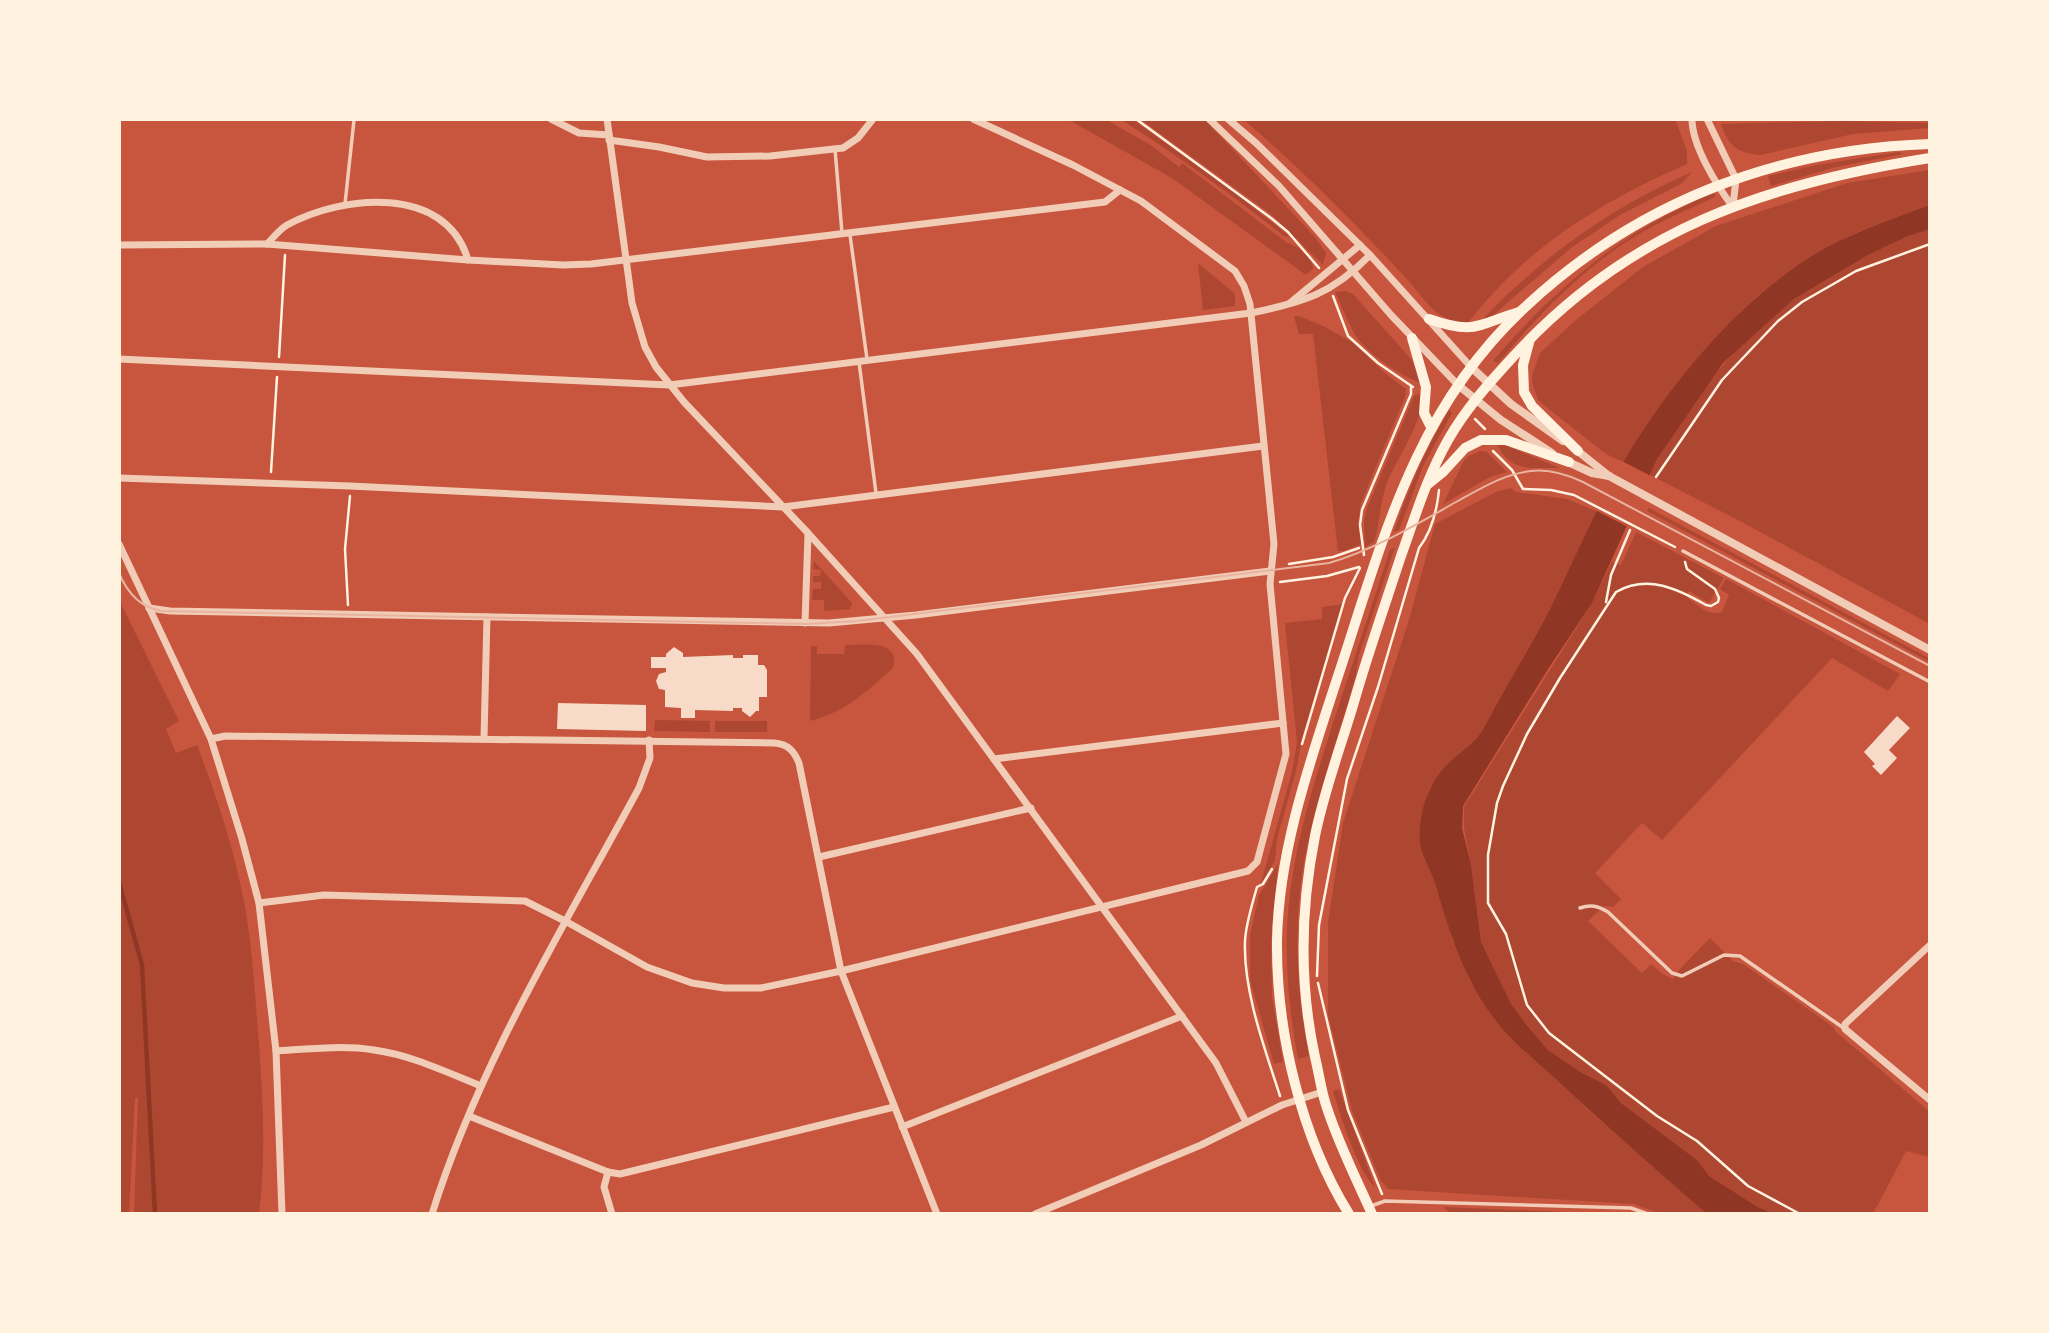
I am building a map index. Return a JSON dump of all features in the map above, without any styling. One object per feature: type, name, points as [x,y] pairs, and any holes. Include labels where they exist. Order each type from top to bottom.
[{"type":"main road","points":[[1349,1214],[1318,1153],[1301,1099],[1285,1031],[1277,967],[1281,889],[1291,832],[1320,733],[1405,480],[1431,427],[1471,367],[1520,312],[1562,274],[1639,221],[1717,185],[1768,168],[1891,145],[1930,144]]},
{"type":"main road","points":[[1371,1210],[1345,1155],[1322,1092],[1304,993],[1302,931],[1307,881],[1316,832],[1366,661],[1427,484],[1448,440],[1475,399],[1531,337],[1562,307],[1621,262],[1692,223],[1733,207],[1806,183],[1930,158]]},
{"type":"main road","points":[[1429,319],[1452,327],[1473,328],[1520,312]]},
{"type":"main road","points":[[1531,337],[1523,365],[1524,392],[1532,406],[1578,451]]},
{"type":"main road","points":[[1412,338],[1426,387],[1424,413],[1431,427]]},
{"type":"main road","points":[[1427,484],[1444,471],[1465,448],[1476,441],[1488,439],[1513,442],[1569,462]]},
{"type":"street","points":[[551,119],[579,133],[708,157],[770,156],[835,149],[855,141],[873,119]]},
{"type":"street","points":[[607,119],[632,303],[645,346],[656,368],[917,654],[1104,906],[1225,1077],[1246,1122]]},
{"type":"street","points":[[259,903],[324,895],[519,900],[530,902],[647,967],[675,979],[708,986],[761,988],[841,971],[1254,868],[1285,764],[1286,744],[1270,571],[1274,544],[1251,313],[1244,286],[1234,271],[1141,201],[1073,165],[973,119]]},
{"type":"street","points":[[1209,119],[1279,186],[1412,338],[1458,385],[1528,438],[1592,474],[1609,476]]},
{"type":"street","points":[[1228,119],[1266,152],[1370,254],[1488,384],[1538,424],[1609,476],[1930,650]]},
{"type":"street","points":[[1707,119],[1736,179],[1733,207]]},
{"type":"street","points":[[1692,122],[1705,162],[1733,207]]},
{"type":"street","points":[[119,245],[267,244],[468,260],[591,264],[1105,202],[1120,190]]},
{"type":"street","points":[[267,244],[285,226],[345,204],[371,201],[391,203],[426,213],[441,222],[457,236],[464,246],[468,260]]},
{"type":"street","points":[[1290,303],[1360,245]]},
{"type":"street","points":[[119,359],[669,384],[1251,313],[1311,298],[1330,289],[1354,271],[1370,254]]},
{"type":"street","points":[[119,478],[783,507],[1263,446]]},
{"type":"street","points":[[805,623],[808,533]]},
{"type":"street","points":[[119,544],[211,739],[259,903],[276,1051],[282,1214]]},
{"type":"street","points":[[149,608],[170,611],[830,623],[1270,571]]},
{"type":"street","points":[[484,738],[487,617]]},
{"type":"street","points":[[994,759],[1283,723]]},
{"type":"street","points":[[211,739],[225,736],[649,740],[774,743],[789,747],[799,763],[841,971],[937,1214]]},
{"type":"street","points":[[432,1214],[443,1178],[510,1022],[567,922],[647,770],[650,758],[649,740]]},
{"type":"street","points":[[819,857],[1031,808]]},
{"type":"street","points":[[1930,945],[1848,1019],[1845,1028],[1930,1100]]},
{"type":"street","points":[[902,1128],[1182,1016]]},
{"type":"street","points":[[276,1051],[373,1049],[406,1057],[481,1086]]},
{"type":"street","points":[[1035,1214],[1201,1145],[1282,1105],[1322,1092]]},
{"type":"street","points":[[469,1116],[608,1172],[620,1174],[894,1107]]},
{"type":"street","points":[[608,1172],[604,1187],[612,1214]]},
{"type":"lane","points":[[345,204],[354,120]]},
{"type":"lane","points":[[835,149],[863,359],[876,494]]},
{"type":"lane","points":[[1683,551],[1930,682]]},
{"type":"lane","points":[[1580,908],[1589,905],[1608,912],[1672,974],[1682,976],[1724,956],[1740,957],[1845,1028]]},
{"type":"lane","points":[[1371,1210],[1384,1201],[1631,1208],[1648,1214]]},
{"type":"path","points":[[1136,119],[1288,232],[1323,276]]},
{"type":"path","points":[[1656,477],[1722,380],[1778,321],[1802,302],[1856,271],[1930,244]]},
{"type":"path","points":[[1330,289],[1348,336],[1378,363],[1411,387],[1411,394],[1362,510],[1360,525],[1364,558]]},
{"type":"path","points":[[1475,419],[1485,427],[1490,447],[1511,470],[1523,489],[1551,490],[1574,495],[1683,551],[1687,569],[1718,594],[1719,598],[1715,604],[1706,606],[1677,589],[1639,583],[1616,592],[1528,734],[1497,803],[1488,855],[1488,904],[1506,934],[1522,995],[1549,1033],[1585,1062],[1657,1116],[1697,1141],[1748,1186],[1800,1214]]},
{"type":"path","points":[[348,614],[345,549],[350,486]]},
{"type":"path","points":[[1384,1201],[1348,1110],[1339,1077],[1317,979],[1319,925],[1346,779],[1378,687],[1419,548],[1426,539],[1437,511]]},
{"type":"path","points":[[1606,606],[1611,575],[1630,530]]},
{"type":"path","points":[[1289,564],[1333,557],[1359,548]]},
{"type":"path","points":[[1350,588],[1363,563]]},
{"type":"path","points":[[1280,582],[1327,576],[1359,567]]},
{"type":"path","points":[[1257,887],[1245,939],[1248,983],[1282,1105]]},
{"type":"shaded area","points":[[1067,119],[1105,119],[1152,146],[1179,167],[1182,163],[1287,243],[1305,252],[1313,269],[1306,275],[1172,178]]},
{"type":"shaded area","points":[[1120,119],[1132,119],[1232,190],[1290,237],[1284,236],[1204,175]]},
{"type":"shaded area","points":[[1140,119],[1204,119],[1314,236],[1326,253],[1323,265],[1272,215]]},
{"type":"shaded area","points":[[1243,119],[1675,119],[1687,151],[1687,164],[1625,194],[1567,229],[1514,272],[1468,323],[1463,323],[1445,318],[1433,309],[1346,216]]},
{"type":"shaded area","points":[[1845,121],[1930,123],[1930,128],[1853,134],[1761,155],[1735,147],[1727,138],[1721,124]]},
{"type":"shaded area","points":[[1899,152],[1903,154],[1836,167],[1771,186],[1768,176],[1816,165]]},
{"type":"shaded area","points":[[1930,170],[1930,205],[1865,229],[1818,252],[1750,303],[1681,379],[1623,462],[1606,454],[1538,400],[1532,375],[1540,353],[1576,320],[1643,267],[1716,226],[1847,183]]},
{"type":"shaded area","points":[[1692,172],[1681,184],[1620,215],[1571,248],[1492,316],[1482,320],[1529,275],[1579,235],[1633,201]]},
{"type":"shaded area","points":[[1714,194],[1716,196],[1713,198],[1645,231],[1616,249],[1579,278],[1498,363],[1493,361],[1554,296],[1600,258],[1649,225],[1694,201]]},
{"type":"shaded area","points":[[1930,205],[1930,229],[1868,255],[1794,299],[1723,363],[1657,459],[1592,603],[1463,806],[1462,828],[1471,865],[1481,942],[1511,1004],[1526,1024],[1548,1050],[1582,1073],[1606,1085],[1621,1103],[1697,1160],[1709,1176],[1773,1214],[1707,1214],[1522,1049],[1491,1014],[1465,969],[1423,854],[1420,832],[1423,808],[1438,776],[1475,740],[1485,726],[1550,609],[1595,514],[1625,459],[1662,404],[1703,351],[1750,303],[1802,262],[1848,237]]},
{"type":"shaded area","points":[[1930,229],[1928,623],[1650,475],[1657,459],[1713,376],[1739,347],[1775,315],[1794,299],[1868,255]]},
{"type":"shaded area","points":[[1198,263],[1235,294],[1235,306],[1203,310]]},
{"type":"shaded area","points":[[1335,292],[1353,294],[1411,359],[1422,383],[1384,363],[1359,340]]},
{"type":"shaded area","points":[[1294,316],[1323,326],[1352,342],[1406,389],[1361,503],[1358,521],[1361,544],[1344,551],[1338,551],[1313,334],[1299,334]]},
{"type":"shaded area","points":[[1423,395],[1418,418],[1387,483],[1374,542],[1365,547],[1364,521],[1367,508],[1414,396]]},
{"type":"shaded area","points":[[1449,410],[1452,413],[1423,466],[1399,530],[1394,532],[1418,470]]},
{"type":"shaded area","points":[[1497,444],[1560,468],[1516,465],[1503,454]]},
{"type":"shaded area","points":[[1480,451],[1487,452],[1507,472],[1490,477],[1443,504],[1463,462]]},
{"type":"shaded area","points":[[1511,488],[1516,492],[1567,499],[1598,512],[1548,613],[1482,732],[1464,752],[1452,760],[1430,788],[1420,820],[1423,857],[1434,877],[1453,942],[1471,983],[1587,1109],[1707,1214],[1662,1214],[1633,1204],[1388,1189],[1380,1179],[1352,1111],[1328,1015],[1328,923],[1343,823],[1409,620],[1435,524],[1496,492]]},
{"type":"shaded area","points":[[1649,508],[1923,655],[1930,659],[1930,662],[1647,511]]},
{"type":"shaded area","points":[[1636,532],[1724,578],[1709,603],[1689,591],[1685,595],[1702,608],[1712,613],[1722,612],[1729,595],[1720,589],[1726,579],[1900,674],[1888,691],[1832,658],[1662,840],[1642,823],[1595,873],[1621,899],[1613,907],[1604,906],[1588,921],[1642,973],[1651,964],[1673,979],[1710,938],[1733,961],[1743,964],[1835,1028],[1834,1030],[1930,1112],[1930,1157],[1906,1151],[1873,1214],[1773,1214],[1709,1176],[1697,1160],[1621,1103],[1606,1085],[1582,1073],[1548,1050],[1511,1005],[1481,942],[1464,828],[1464,807],[1592,603],[1612,562],[1621,565]]},
{"type":"shaded area","points":[[1395,547],[1359,655],[1355,679],[1320,795],[1304,861],[1298,917],[1298,973],[1309,1056],[1298,1059],[1289,997],[1287,956],[1288,915],[1297,850],[1333,723],[1390,550]]},
{"type":"shaded area","points":[[814,561],[852,603],[850,609],[824,611],[824,600],[812,600],[813,589],[821,589],[821,582],[813,582],[813,576],[820,576],[821,570],[813,569]]},
{"type":"shaded area","points":[[119,600],[179,721],[166,729],[176,753],[197,745],[225,825],[241,886],[252,958],[262,1087],[263,1151],[259,1214],[134,1214],[138,1098],[135,1098],[129,1214],[119,1214]]},
{"type":"shaded area","points":[[1344,604],[1303,734],[1277,839],[1275,861],[1261,883],[1292,772],[1297,742],[1285,623],[1322,619],[1322,607]]},
{"type":"shaded area","points":[[845,645],[886,648],[892,652],[893,668],[865,693],[845,706],[810,721],[811,646],[817,646],[817,654],[844,654]]},
{"type":"shaded area","points":[[655,720],[710,721],[710,732],[654,731]]},
{"type":"shaded area","points":[[715,721],[767,721],[767,732],[715,732]]},
{"type":"shaded area","points":[[1278,864],[1271,942],[1272,997],[1283,1062],[1274,1064],[1250,980],[1250,936],[1259,895]]},
{"type":"shaded area","points":[[1339,1089],[1375,1187],[1362,1169],[1345,1128],[1333,1091]]},
{"type":"shaded area","points":[[1444,1207],[1611,1214],[1450,1214]]},
{"type":"pier","points":[[1620,460],[1653,477],[1630,528],[1595,510]]},
{"type":"building","points":[[674,647],[683,653],[683,657],[733,655],[733,658],[743,658],[743,655],[758,655],[758,665],[764,665],[767,670],[767,697],[759,697],[759,711],[750,717],[742,708],[733,708],[733,711],[695,710],[695,718],[681,718],[681,708],[665,707],[665,690],[659,689],[656,681],[659,674],[666,672],[666,668],[651,668],[651,657],[666,657]]},
{"type":"building","points":[[558,703],[646,705],[646,731],[557,729]]},
{"type":"building","points":[[1897,716],[1910,728],[1889,750],[1897,758],[1881,775],[1864,752]]},
{"type":"waterway","points":[[119,882],[142,965],[155,1214]]},
{"type":"tram line","points":[[119,573],[126,587],[141,603],[162,611],[806,624],[857,621],[1329,563],[1378,544],[1501,479],[1531,471],[1544,471],[1564,474],[1583,482],[1930,666]]}]
